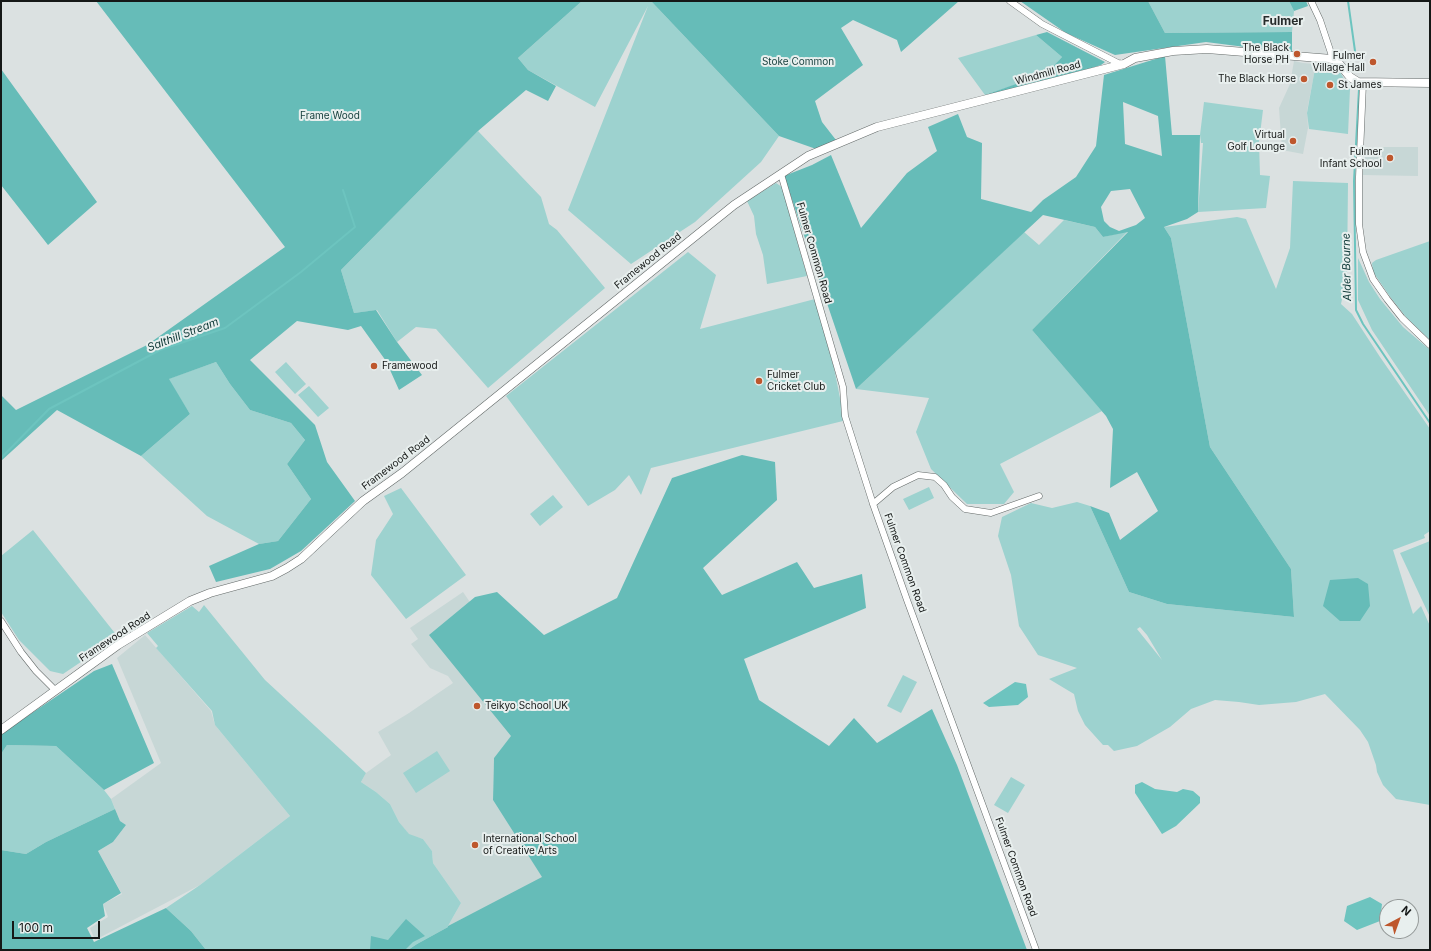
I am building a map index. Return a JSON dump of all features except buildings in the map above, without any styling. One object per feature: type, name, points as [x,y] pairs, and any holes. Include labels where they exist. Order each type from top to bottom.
[{"type":"street","points":[[1010,1],[1042,24],[1118,63],[1124,64]]},
{"type":"street","points":[[1311,1],[1324,33],[1332,59],[1340,64],[1350,77],[1363,83],[1430,82]]},
{"type":"street","name":"Windmill Road","points":[[781,174],[808,156],[877,127],[1124,64],[1135,58],[1173,51],[1207,49],[1332,59]]},
{"type":"street","points":[[1363,83],[1359,177],[1359,224],[1363,252],[1373,279],[1386,299],[1402,318],[1430,345]]},
{"type":"street","name":"Fulmer Common Road","points":[[781,174],[843,387],[845,416],[873,504],[1036,950]]},
{"type":"street","name":"Framewood Road","points":[[1,730],[118,645],[190,601],[210,593],[272,576],[301,559],[363,501],[402,473],[734,205],[781,174]]},
{"type":"street","points":[[873,504],[894,487],[918,476],[935,477],[944,485],[952,497],[965,509],[991,513],[1039,496]]},
{"type":"street","points":[[1,621],[36,671],[55,690]]},
{"type":"shaded area","points":[[582,1],[651,1],[779,136],[761,162],[695,222],[631,264],[568,210],[648,6],[595,107],[528,70],[518,58]]},
{"type":"shaded area","points":[[1148,1],[1289,1],[1294,11],[1292,32],[1165,33]]},
{"type":"shaded area","points":[[1036,35],[1062,57],[1047,74],[985,95],[958,58]]},
{"type":"shaded area","points":[[1294,61],[1316,64],[1307,111],[1308,128],[1303,154],[1282,150],[1279,108],[1290,84]]},
{"type":"shaded area","points":[[1316,63],[1336,65],[1350,89],[1348,134],[1309,129],[1307,113]]},
{"type":"shaded area","points":[[1204,102],[1263,110],[1259,142],[1260,175],[1270,176],[1266,208],[1198,212],[1203,143],[1201,143],[1200,135]]},
{"type":"shaded area","points":[[478,131],[541,197],[549,224],[557,230],[605,288],[488,388],[436,329],[416,327],[397,342],[377,310],[354,313],[341,270]]},
{"type":"shaded area","name":"Fulmer Infant School","points":[[1418,147],[1418,176],[1363,175],[1363,148]]},
{"type":"shaded area","points":[[1293,181],[1348,183],[1347,275],[1341,304],[1352,314],[1430,429],[1430,531],[1424,535],[1425,538],[1393,550],[1413,614],[1421,606],[1430,626],[1430,805],[1396,799],[1383,785],[1377,772],[1368,742],[1360,730],[1325,694],[1296,702],[1259,705],[1215,700],[1191,709],[1170,727],[1137,746],[1114,751],[1108,745],[1103,745],[1085,725],[1078,711],[1074,694],[1049,679],[1077,668],[1038,655],[1019,626],[1011,575],[998,536],[1002,517],[1031,503],[1052,508],[1077,502],[1090,506],[1129,592],[1167,604],[1294,617],[1291,569],[1210,447],[1171,238],[1164,227],[1237,217],[1246,219],[1276,289],[1290,248]],"holes":[[[1140,627],[1147,635],[1162,660],[1137,629]]]},
{"type":"shaded area","points":[[776,183],[782,187],[807,276],[767,284],[763,255],[756,234],[754,216],[747,201]]},
{"type":"shaded area","points":[[1064,220],[1095,227],[1103,237],[1128,231],[1032,330],[1102,411],[1000,464],[1014,492],[1004,504],[967,504],[931,469],[916,432],[929,398],[856,389],[1024,232],[1039,245]]},
{"type":"shaded area","points":[[1430,241],[1430,340],[1406,317],[1391,298],[1373,272],[1372,263],[1376,260]]},
{"type":"shaded area","points":[[688,252],[716,275],[700,329],[815,299],[834,368],[843,421],[651,468],[641,495],[629,475],[615,490],[588,506],[506,396]]},
{"type":"shaded area","points":[[1358,258],[1369,282],[1380,299],[1403,327],[1430,350],[1430,416],[1372,330],[1358,300]]},
{"type":"shaded area","points":[[216,362],[230,384],[250,410],[291,423],[305,440],[287,464],[311,499],[278,541],[259,544],[207,516],[141,456],[190,414],[168,379]]},
{"type":"shaded area","points":[[286,362],[306,384],[295,394],[275,372]]},
{"type":"shaded area","points":[[309,386],[329,408],[318,417],[298,395]]},
{"type":"shaded area","points":[[929,487],[934,498],[909,510],[903,499]]},
{"type":"shaded area","points":[[401,488],[466,575],[406,619],[371,575],[376,540],[393,514],[384,496]]},
{"type":"shaded area","points":[[553,495],[563,507],[540,526],[530,514]]},
{"type":"shaded area","points":[[33,530],[118,637],[63,674],[50,671],[19,640],[1,612],[1,556]]},
{"type":"shaded area","points":[[1430,541],[1430,617],[1400,553]]},
{"type":"shaded area","name":"Teikyo School UK","points":[[463,592],[541,699],[494,758],[493,800],[543,878],[448,926],[461,903],[433,863],[432,851],[423,839],[409,835],[399,822],[390,804],[361,782],[366,773],[391,755],[378,732],[453,683],[448,676],[430,668],[411,644],[418,639],[410,628]]},
{"type":"shaded area","points":[[204,605],[265,680],[366,773],[361,782],[390,804],[399,822],[409,834],[423,839],[432,851],[433,863],[461,903],[448,927],[408,950],[206,950],[191,931],[166,908],[200,885],[290,816],[215,725],[212,711],[156,648],[158,646],[147,633],[192,606],[199,612]]},
{"type":"shaded area","points":[[145,635],[211,711],[215,725],[290,816],[200,885],[95,940],[90,928],[108,917],[103,904],[122,894],[98,851],[113,842],[126,825],[120,821],[111,799],[161,763],[117,658]]},
{"type":"shaded area","points":[[903,675],[917,682],[901,713],[887,706]]},
{"type":"shaded area","points":[[1015,682],[1026,684],[1028,697],[1018,705],[989,707],[983,703]]},
{"type":"shaded area","points":[[7,745],[56,746],[104,790],[111,799],[115,809],[46,842],[26,854],[1,850],[1,754]]},
{"type":"shaded area","points":[[437,751],[450,771],[416,793],[403,773]]},
{"type":"shaded area","points":[[1011,777],[1025,785],[1008,813],[994,805]]},
{"type":"shaded area","points":[[1142,782],[1155,789],[1177,792],[1183,789],[1193,791],[1200,797],[1200,803],[1176,826],[1162,834],[1135,793],[1135,785]]},
{"type":"shaded area","points":[[1370,897],[1379,902],[1379,921],[1357,930],[1344,921],[1347,906]]},
{"type":"green space","name":"Frame Wood","points":[[96,1],[582,1],[518,58],[528,70],[556,86],[548,101],[526,90],[478,131],[341,270],[354,313],[376,310],[397,342],[422,375],[399,390],[386,361],[361,326],[348,330],[297,321],[250,360],[315,425],[327,462],[355,501],[301,551],[270,569],[216,582],[209,566],[259,544],[278,541],[311,499],[287,464],[305,440],[291,423],[250,410],[230,384],[216,362],[169,379],[190,414],[141,456],[57,410],[1,461],[1,395],[16,410],[147,345],[285,247]]},
{"type":"green space","name":"Stoke Common","points":[[651,1],[959,1],[901,52],[897,40],[853,20],[841,28],[863,65],[815,101],[822,122],[836,140],[819,150],[779,136]]},
{"type":"green space","points":[[1020,1],[1148,1],[1165,33],[1292,32],[1292,53],[1206,42],[1115,55],[1066,33]]},
{"type":"green space","points":[[1289,1],[1306,1],[1308,6],[1294,11]]},
{"type":"green space","points":[[1047,32],[1105,62],[1101,65],[1043,84],[985,95],[1047,73],[1062,57],[1036,35]]},
{"type":"green space","points":[[1165,56],[1172,135],[1200,135],[1198,212],[1187,219],[1164,227],[1171,238],[1210,447],[1291,569],[1294,617],[1167,604],[1129,592],[1090,506],[1109,513],[1120,540],[1158,511],[1137,472],[1110,488],[1113,429],[1106,416],[1032,330],[1128,232],[1103,237],[1095,227],[1043,215],[856,389],[784,176],[812,165],[831,155],[861,228],[907,173],[937,151],[928,127],[958,114],[967,137],[982,143],[981,199],[1031,212],[1043,200],[1076,177],[1096,146],[1104,75]],"holes":[[[1123,102],[1158,116],[1162,156],[1125,144]],[[1130,189],[1145,218],[1136,225],[1119,231],[1110,227],[1104,221],[1101,207],[1111,191]]]},
{"type":"green space","points":[[1,69],[97,202],[48,245],[1,185]]},
{"type":"green space","points":[[742,455],[775,462],[777,500],[703,568],[722,595],[797,562],[814,588],[862,574],[866,608],[744,659],[759,700],[829,746],[854,718],[877,743],[932,709],[957,765],[1027,950],[408,950],[448,926],[542,877],[493,800],[494,758],[511,736],[429,635],[475,597],[497,592],[544,635],[617,598],[672,478]]},
{"type":"green space","points":[[1358,578],[1368,584],[1370,606],[1360,621],[1340,621],[1323,606],[1330,580]]},
{"type":"green space","points":[[112,664],[154,763],[104,790],[56,746],[7,745],[1,754],[1,734],[94,671]]},
{"type":"green space","points":[[115,809],[120,821],[126,825],[113,842],[98,851],[121,893],[103,904],[105,916],[87,928],[94,942],[166,908],[191,931],[206,950],[1,950],[1,850],[26,854],[46,842]]},
{"type":"green space","points":[[406,919],[425,936],[413,942],[405,950],[370,950],[371,936],[388,940]]},
{"type":"waterway","name":"Alder Bourne","points":[[1348,1],[1355,51]]},
{"type":"waterway","name":"Alder Bourne","points":[[1359,89],[1354,181],[1356,310],[1363,324],[1430,423]]},
{"type":"waterway","name":"Salthill Stream","points":[[1,458],[49,409],[160,350],[225,328],[301,272],[355,227],[343,190]]},
{"type":"place","name":"The Black Horse PH","points":[[1297,54]]},
{"type":"place","name":"Fulmer Village Hall","points":[[1373,62]]},
{"type":"place","name":"The Black Horse","points":[[1304,79]]},
{"type":"place","name":"St James","points":[[1330,85]]},
{"type":"place","name":"Virtual Golf Lounge","points":[[1293,141]]},
{"type":"place","name":"Fulmer Infant School","points":[[1390,158]]},
{"type":"place","name":"Framewood","points":[[374,366]]},
{"type":"place","name":"Fulmer Cricket Club","points":[[759,381]]},
{"type":"place","name":"Teikyo School UK","points":[[477,706]]},
{"type":"place","name":"International School of Creative Arts","points":[[475,845]]},
{"type":"district","name":"Fulmer","points":[[1283,21]]}]
